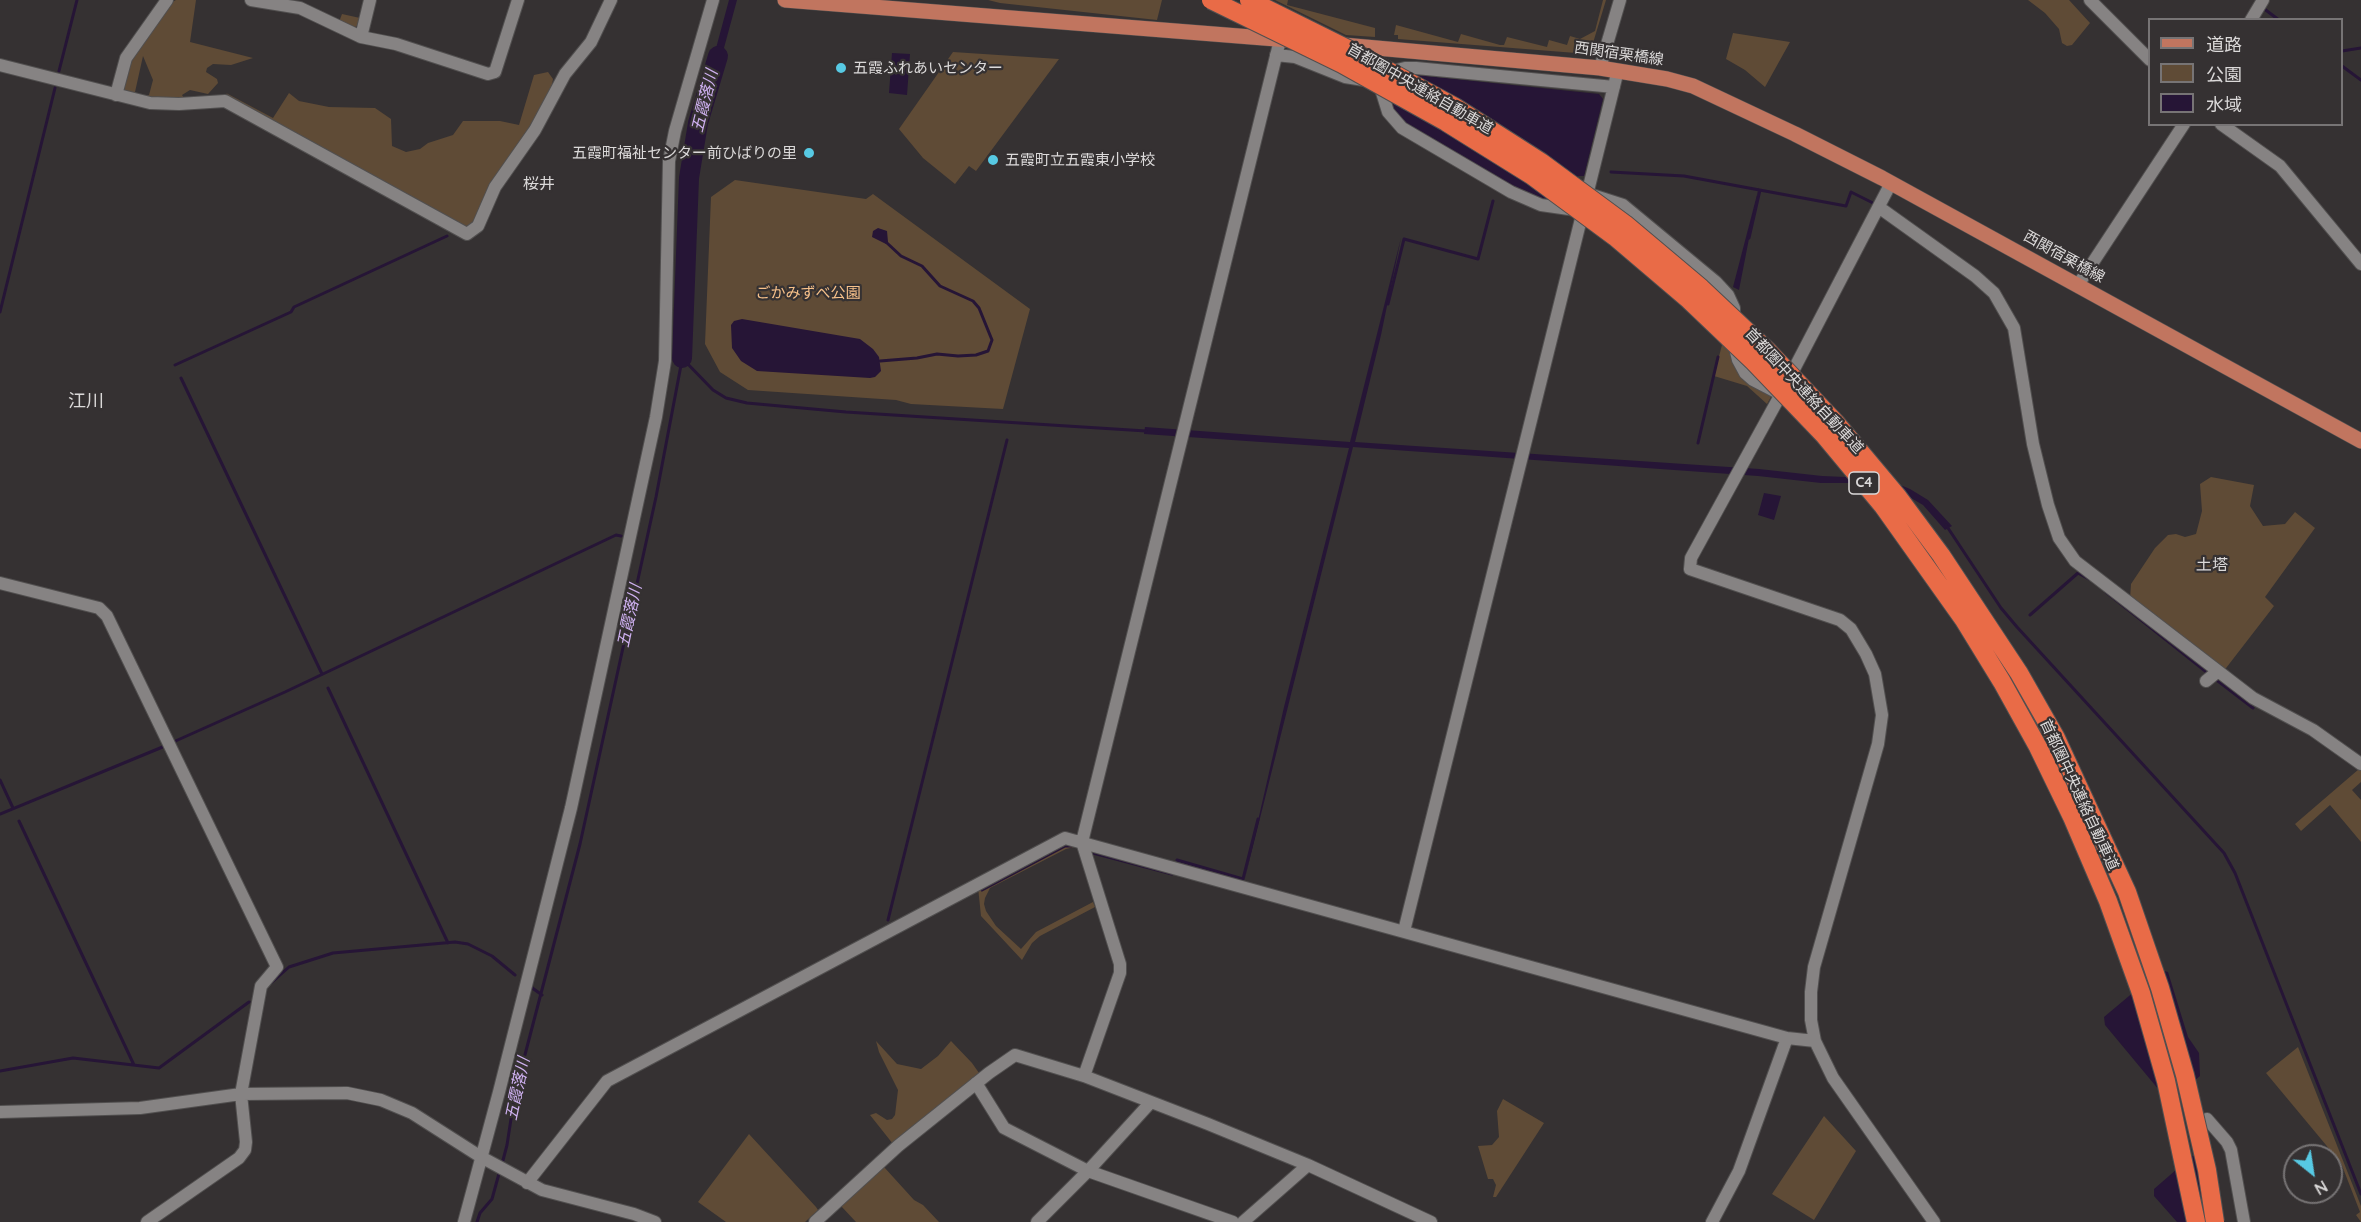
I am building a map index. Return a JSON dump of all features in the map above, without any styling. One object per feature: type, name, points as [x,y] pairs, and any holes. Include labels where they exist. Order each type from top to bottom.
[{"type":"highway","name":"首都圏中央連絡自動車道","points":[[1210,0],[1342,64],[1446,122],[1531,175],[1615,237],[1689,300],[1754,362],[1824,435],[1883,506],[1964,620],[2002,682],[2038,747],[2072,817],[2108,901],[2141,993],[2166,1081],[2196,1222]]},
{"type":"highway","name":"首都圏中央連絡自動車道","points":[[1249,0],[1350,50],[1455,107],[1541,162],[1625,224],[1701,288],[1768,351],[1836,423],[1898,497],[1979,610],[2019,673],[2056,738],[2122,881],[2160,988],[2185,1075],[2207,1170],[2215,1222]]},
{"type":"main road","name":"西関宿栗橋線","points":[[784,0],[946,6],[1280,40],[1600,68],[1667,79],[1717,96],[1891,183],[2361,441]]},
{"type":"street","points":[[116,95],[126,58],[168,0]]},
{"type":"street","points":[[252,0],[300,8],[361,37],[396,44],[488,74],[495,72],[518,0]]},
{"type":"street","points":[[361,37],[370,0]]},
{"type":"street","points":[[0,65],[116,95],[159,103],[201,104],[225,101],[466,234],[478,226],[495,187],[535,130],[565,74],[591,42],[611,0]]},
{"type":"street","points":[[464,1222],[484,1159],[571,808],[656,417],[663,377],[666,338],[669,161],[675,131],[712,0]]},
{"type":"street","points":[[1600,68],[1620,0]]},
{"type":"street","points":[[2090,0],[2148,58]]},
{"type":"street","points":[[2253,17],[2263,0]]},
{"type":"street","points":[[1084,1077],[1120,973],[1120,964],[1082,842],[1280,40]]},
{"type":"street","points":[[1276,55],[1304,60],[1353,80],[1378,78],[1395,69],[1416,68],[1614,87]]},
{"type":"street","points":[[1404,931],[1618,70]]},
{"type":"street","points":[[1378,78],[1388,112],[1402,128],[1511,192],[1541,205],[1583,212]]},
{"type":"street","points":[[2078,285],[2183,126]]},
{"type":"street","points":[[2224,126],[2280,166],[2361,264]]},
{"type":"street","points":[[1891,183],[1880,208],[1781,394],[1691,558],[1690,569],[1840,620],[1851,629],[1875,674],[1882,715],[1878,744],[1814,967],[1810,992],[1811,1020],[1815,1041],[1833,1078],[1934,1222]]},
{"type":"street","points":[[1588,193],[1623,205],[1716,282],[1728,295],[1734,308],[1734,345],[1738,360],[1753,380],[1781,394]]},
{"type":"street","points":[[1880,208],[1975,276],[1994,293],[2014,328],[2033,444],[2048,505],[2059,538],[2075,561],[2253,698],[2313,730],[2361,764]]},
{"type":"street","points":[[0,583],[103,610],[277,967],[261,986],[241,1094],[245,1150],[239,1158],[147,1222]]},
{"type":"street","points":[[2206,681],[2217,672]]},
{"type":"street","points":[[527,1183],[607,1081],[1065,838],[1787,1038],[1815,1041]]},
{"type":"street","points":[[1712,1222],[1739,1171],[1787,1038]]},
{"type":"street","points":[[815,1222],[898,1146],[976,1083],[1015,1055],[1151,1102],[1308,1165],[1407,1217],[1431,1222]]},
{"type":"street","points":[[976,1083],[1004,1128],[1088,1171],[1233,1222]]},
{"type":"street","points":[[0,1112],[140,1108],[241,1094],[347,1093],[381,1100],[412,1113],[484,1159],[527,1183],[576,1200],[634,1214],[655,1222]]},
{"type":"street","points":[[1037,1222],[1088,1171],[1151,1102]]},
{"type":"street","points":[[2207,1119],[2227,1142],[2230,1150],[2244,1222]]},
{"type":"street","points":[[1243,1222],[1308,1165]]},
{"type":"green space","points":[[196,0],[190,42],[253,58],[231,65],[213,64],[207,68],[206,72],[217,79],[218,83],[208,94],[190,90],[182,95],[184,98],[179,102],[125,94],[122,86],[127,64],[172,2]],"holes":[[[143,56],[153,80],[149,95],[141,96],[135,92]]]},
{"type":"green space","points":[[988,0],[1162,0],[1157,20]]},
{"type":"green space","points":[[1275,0],[1288,0],[1287,5],[1375,28],[1375,37],[1346,35]]},
{"type":"green space","points":[[1603,0],[1606,0],[1593,43],[1576,53],[1398,39],[1398,35],[1394,35],[1396,25],[1458,42],[1461,34],[1500,45],[1504,45],[1507,37],[1547,47],[1549,40],[1567,45],[1570,36],[1580,39],[1595,31]]},
{"type":"green space","points":[[2028,0],[2069,0],[2090,23],[2072,45],[2067,46],[2062,43],[2059,29],[2045,13]]},
{"type":"green space","points":[[342,14],[360,18],[359,24],[354,28],[339,22]]},
{"type":"green space","points":[[1733,33],[1790,42],[1765,87],[1745,70],[1726,59]]},
{"type":"green space","points":[[953,52],[1059,59],[976,171],[969,166],[955,184],[923,158],[899,129]]},
{"type":"green space","points":[[548,72],[553,79],[552,85],[539,113],[508,158],[480,218],[469,226],[463,227],[234,101],[226,93],[273,118],[289,93],[299,101],[329,107],[375,108],[391,119],[392,146],[406,152],[420,149],[428,143],[453,135],[463,121],[500,121],[519,125],[534,75]]},
{"type":"green space","name":"ごかみずべ公園","points":[[735,180],[866,199],[873,194],[1030,309],[1003,409],[911,404],[896,400],[748,390],[720,372],[705,344],[711,197]]},
{"type":"green space","points":[[1723,341],[1772,395],[1767,404],[1747,386],[1714,376]]},
{"type":"green space","points":[[2211,477],[2254,485],[2250,506],[2263,526],[2285,524],[2295,512],[2315,528],[2265,597],[2274,606],[2223,672],[2130,599],[2131,584],[2155,548],[2168,535],[2176,534],[2185,537],[2196,534],[2202,511],[2200,484]]},
{"type":"green space","points":[[2359,769],[2361,770],[2361,782],[2352,790],[2361,800],[2361,842],[2330,805],[2301,831],[2295,824]]},
{"type":"green space","points":[[1064,843],[1072,844],[1074,847],[990,888],[985,898],[986,911],[996,926],[1021,949],[1036,932],[1093,902],[1095,907],[1040,936],[1032,943],[1022,960],[981,916],[978,887]]},
{"type":"green space","points":[[876,1041],[897,1064],[921,1069],[938,1056],[951,1041],[979,1073],[893,1144],[870,1115],[876,1113],[887,1120],[892,1119],[895,1115],[898,1090]]},
{"type":"green space","points":[[2298,1047],[2336,1144],[2325,1144],[2266,1073]]},
{"type":"green space","points":[[1503,1099],[1544,1123],[1496,1197],[1493,1197],[1496,1185],[1493,1179],[1488,1179],[1478,1146],[1492,1145],[1499,1137],[1497,1111]]},
{"type":"green space","points":[[1824,1116],[1856,1151],[1814,1220],[1772,1194]]},
{"type":"green space","points":[[749,1134],[818,1210],[805,1222],[726,1222],[698,1202]]},
{"type":"green space","points":[[2343,1161],[2361,1206],[2361,1222],[2356,1215],[2360,1212],[2343,1168]]},
{"type":"green space","points":[[884,1167],[914,1200],[923,1205],[939,1222],[856,1222],[841,1206]]},
{"type":"water","points":[[729,0],[737,0],[715,81],[708,78]]},
{"type":"water","points":[[892,53],[910,54],[907,95],[889,93]]},
{"type":"water","points":[[1406,74],[1599,94],[1603,99],[1584,176],[1578,176],[1580,197],[1547,202],[1500,182],[1401,120],[1393,110],[1384,85]]},
{"type":"water","points":[[1759,187],[1739,290],[1733,287]]},
{"type":"water","points":[[878,228],[887,231],[888,242],[886,244],[872,237],[873,231]]},
{"type":"water","points":[[1401,238],[1381,335],[1355,442],[1869,478],[1893,482],[1910,489],[1928,500],[1952,526],[1945,530],[1923,505],[1894,488],[1873,483],[1821,483],[1758,476],[1353,447],[1244,882],[1284,707],[1349,448],[1144,434],[1145,427],[1350,442]]},
{"type":"water","points":[[742,319],[860,339],[879,357],[881,371],[875,377],[870,378],[757,371],[741,361],[732,348],[731,325],[734,321]]},
{"type":"water","points":[[1764,493],[1781,496],[1774,520],[1758,515]]},
{"type":"water","points":[[2160,970],[2168,972],[2188,1037],[2199,1053],[2200,1076],[2169,1102],[2105,1025],[2104,1017]]},
{"type":"water","points":[[2192,1156],[2199,1156],[2220,1222],[2177,1222],[2154,1196],[2154,1189]]},
{"type":"waterway","points":[[59,71],[77,0]]},
{"type":"waterway","points":[[2263,8],[2276,18]]},
{"type":"waterway","points":[[2343,51],[2361,48]]},
{"type":"waterway","name":"五霞落川","points":[[682,358],[689,178],[698,123],[718,56]]},
{"type":"waterway","points":[[2343,67],[2361,80]]},
{"type":"waterway","points":[[0,312],[55,88]]},
{"type":"waterway","points":[[1611,172],[1684,176],[1846,206],[1851,192],[1873,203]]},
{"type":"waterway","points":[[1749,238],[1760,190]]},
{"type":"waterway","points":[[1388,304],[1404,239],[1478,259],[1493,201]]},
{"type":"waterway","points":[[175,365],[291,312],[294,307],[447,236]]},
{"type":"waterway","points":[[880,361],[937,354],[976,355],[988,351],[992,340],[979,308],[973,301],[940,286],[922,266],[901,256],[887,243]]},
{"type":"waterway","points":[[1698,443],[1718,357]]},
{"type":"waterway","points":[[682,358],[713,390],[726,398],[747,403],[846,412],[1146,431]]},
{"type":"waterway","name":"五霞落川","points":[[502,1164],[515,1093],[580,844],[656,497],[682,360]]},
{"type":"waterway","points":[[181,378],[322,674]]},
{"type":"waterway","points":[[888,920],[1007,440]]},
{"type":"waterway","points":[[1946,525],[2001,608],[2017,627],[2224,853],[2235,873],[2361,1194]]},
{"type":"waterway","points":[[171,743],[285,692],[616,535],[621,536]]},
{"type":"waterway","points":[[2030,615],[2078,573],[2089,579]]},
{"type":"waterway","points":[[2106,592],[2209,674]]},
{"type":"waterway","points":[[2214,678],[2253,708]]},
{"type":"waterway","points":[[328,688],[448,943]]},
{"type":"waterway","points":[[0,814],[165,746]]},
{"type":"waterway","points":[[0,780],[13,808]]},
{"type":"waterway","points":[[1177,860],[1243,879],[1258,819]]},
{"type":"waterway","points":[[19,821],[134,1065]]},
{"type":"waterway","points":[[982,890],[1065,846],[1071,846]]},
{"type":"waterway","points":[[1093,853],[1172,874]]},
{"type":"waterway","points":[[271,983],[289,967],[333,953],[455,942],[468,944],[492,956],[515,975]]},
{"type":"waterway","points":[[531,987],[542,995]]},
{"type":"waterway","points":[[0,1071],[73,1058],[159,1068],[249,1002]]},
{"type":"waterway","name":"五霞落川","points":[[477,1222],[480,1213],[492,1199],[500,1170]]},
{"type":"place","name":"五霞ふれあいセンター","points":[[841,68]]},
{"type":"place","name":"五霞町福祉センター前ひばりの里","points":[[809,153]]},
{"type":"place","name":"五霞町立五霞東小学校","points":[[993,160]]},
{"type":"district","name":"桜井","points":[[539,184]]},
{"type":"district","name":"江川","points":[[86,402]]},
{"type":"district","name":"土塔","points":[[2212,565]]}]
